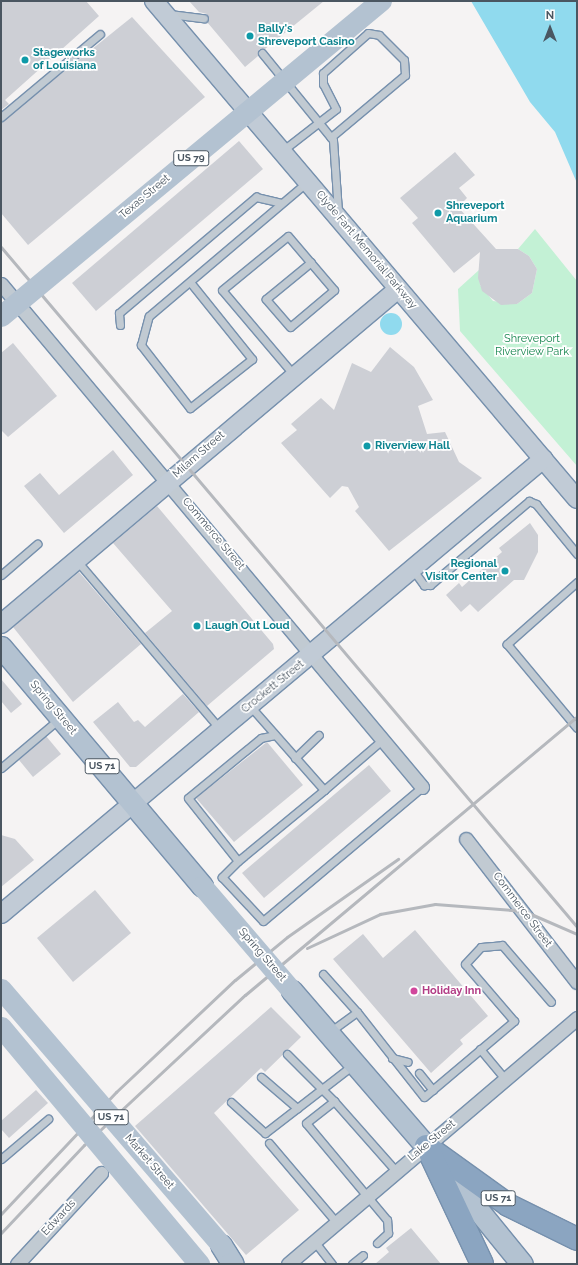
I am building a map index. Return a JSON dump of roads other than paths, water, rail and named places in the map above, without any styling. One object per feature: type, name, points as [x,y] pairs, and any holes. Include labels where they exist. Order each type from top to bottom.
[{"type":"highway","name":"US 71","points":[[426,1146],[508,1205],[577,1238]]},
{"type":"highway","points":[[426,1146],[482,1264]]},
{"type":"main road","name":"Texas Street","points":[[1,316],[380,1]]},
{"type":"main road","name":"Spring Street","points":[[1,647],[353,1065],[426,1146],[522,1264]]},
{"type":"main road","name":"Market Street","points":[[1,989],[221,1245],[232,1264]]},
{"type":"main road","name":"US 71","points":[[1,1027],[199,1264]]},
{"type":"street","name":"Clyde Fant Memorial Parkway","points":[[160,7],[282,151],[338,214],[398,288],[577,499]]},
{"type":"street","name":"Commerce Street","points":[[1,284],[169,481],[422,787]]},
{"type":"street","name":"Milam Street","points":[[1,624],[398,288]]},
{"type":"street","name":"Crockett Street","points":[[1,914],[313,654],[543,459]]},
{"type":"street","name":"Commerce Street","points":[[466,839],[577,982]]},
{"type":"street","name":"Lake Street","points":[[288,1264],[577,1018]]},
{"type":"street","name":"Edwards","points":[[17,1264],[101,1172]]},
{"type":"lane","points":[[160,7],[204,18]]},
{"type":"lane","points":[[282,151],[336,109],[323,84],[323,73],[368,33],[379,35],[404,60],[405,75],[331,137]]},
{"type":"lane","points":[[1,117],[100,34]]},
{"type":"lane","points":[[262,52],[320,121],[331,137],[337,159],[338,214]]},
{"type":"lane","points":[[190,282],[252,359],[190,408],[141,345],[149,316],[190,282],[265,221],[281,203],[308,181]]},
{"type":"lane","points":[[120,325],[119,313],[256,197],[281,203]]},
{"type":"lane","points":[[294,375],[222,290],[288,236],[311,262],[334,290],[290,327],[266,299],[311,262]]},
{"type":"lane","points":[[413,570],[424,585],[430,585],[529,501],[536,504],[577,554]]},
{"type":"lane","points":[[1,576],[37,544]]},
{"type":"lane","points":[[75,560],[221,730]]},
{"type":"lane","points":[[577,582],[507,644],[577,728]]},
{"type":"lane","points":[[250,706],[324,790]]},
{"type":"lane","points":[[1,768],[61,717]]},
{"type":"lane","points":[[238,861],[188,798],[261,738],[275,735]]},
{"type":"lane","points":[[295,758],[319,736]]},
{"type":"lane","points":[[383,739],[238,861],[222,878],[262,921],[422,787]]},
{"type":"lane","points":[[323,974],[357,1012],[424,1097],[514,1021],[465,964],[481,947],[502,945],[551,1002]]},
{"type":"lane","points":[[327,1033],[357,1012]]},
{"type":"lane","points":[[480,1049],[505,1079]]},
{"type":"lane","points":[[287,1054],[324,1088],[396,1171]]},
{"type":"lane","points":[[392,1058],[408,1062]]},
{"type":"lane","points":[[231,1102],[265,1132],[353,1065]]},
{"type":"lane","points":[[419,1074],[433,1090]]},
{"type":"lane","points":[[261,1077],[297,1108]]},
{"type":"lane","points":[[334,1101],[306,1123],[368,1195],[389,1223],[388,1233],[377,1243]]},
{"type":"lane","points":[[1,1159],[48,1119]]},
{"type":"lane","points":[[269,1143],[336,1222]]},
{"type":"lane","points":[[314,1241],[332,1264]]},
{"type":"lane","points":[[352,1264],[363,1255]]},
{"type":"water","points":[[471,1],[577,1],[577,183],[555,132],[530,102]]},
{"type":"water","points":[[391,313],[399,316],[402,324],[399,332],[391,335],[383,332],[380,324],[383,316]]},
{"type":"railway","points":[[1,247],[577,927]]},
{"type":"railway","points":[[1,1233],[84,1145],[245,995],[577,716]]},
{"type":"railway","points":[[1,1214],[116,1092],[235,980],[287,937],[398,859]]},
{"type":"railway","points":[[307,948],[380,914],[435,904],[524,911],[577,934]]},
{"type":"place","name":"Bally's Shreveport Casino","points":[[250,36]]},
{"type":"place","name":"Stageworks of Louisiana","points":[[25,60]]},
{"type":"place","name":"Shreveport Aquarium","points":[[438,213]]},
{"type":"place","name":"Riverview Hall","points":[[367,446]]},
{"type":"place","name":"Regional Visitor Center","points":[[505,571]]},
{"type":"place","name":"Laugh Out Loud","points":[[197,626]]},
{"type":"place","name":"Holiday Inn","points":[[414,991]]},
{"type":"park label","name":"Shreveport Riverview Park","points":[[532,346]]}]
